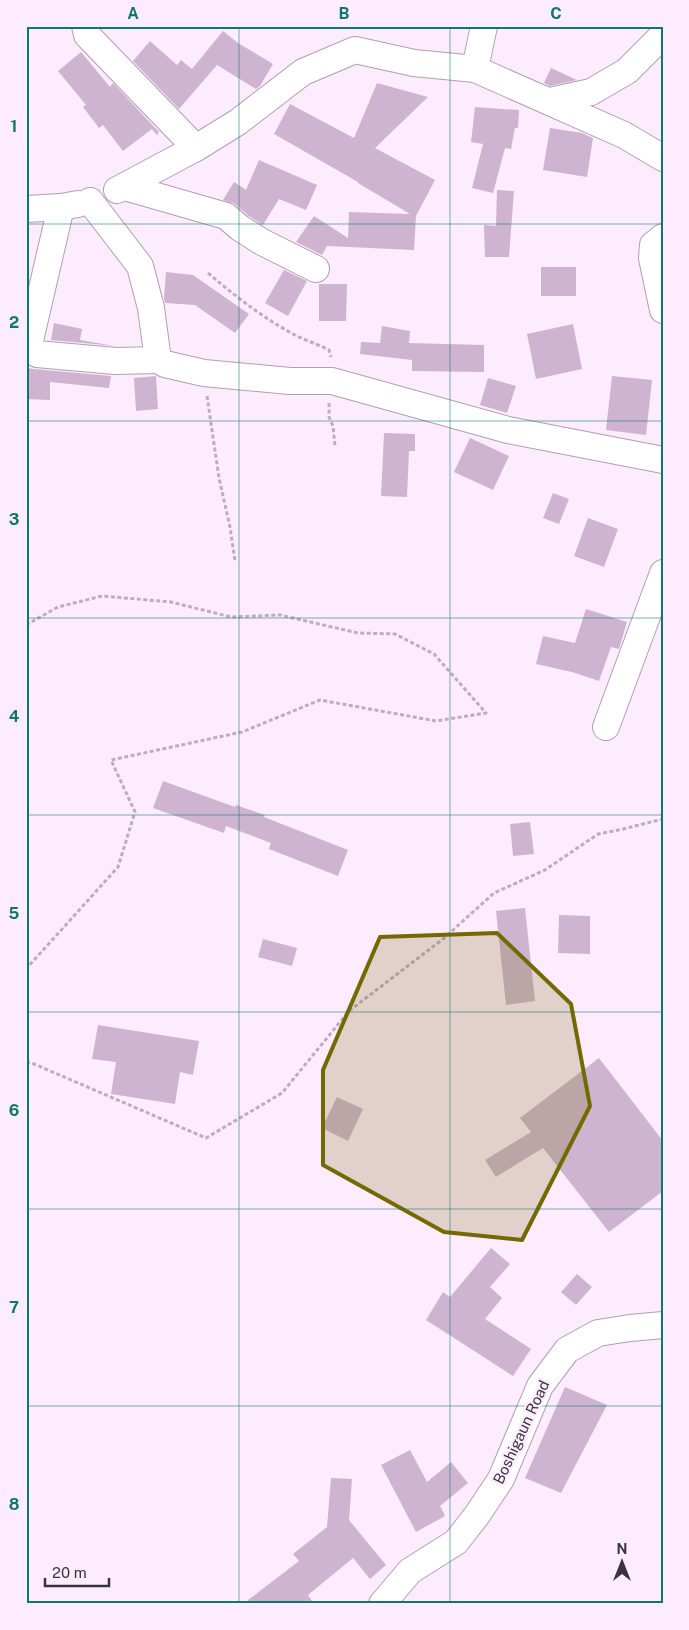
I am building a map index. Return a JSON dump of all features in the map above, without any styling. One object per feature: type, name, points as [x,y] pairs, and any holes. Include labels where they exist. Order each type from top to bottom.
[{"type":"street","points":[[85,26],[86,35],[196,148]]},
{"type":"street","points":[[475,69],[484,26]]},
{"type":"street","points":[[550,101],[590,92],[627,71],[663,36]]},
{"type":"street","points":[[26,209],[61,207],[90,201],[125,187],[196,148],[238,122],[303,72],[355,50],[414,63],[475,69],[624,135],[663,158]]},
{"type":"street","points":[[125,187],[226,216],[240,228],[262,242],[316,269]]},
{"type":"street","points":[[90,201],[140,266],[151,308],[158,360]]},
{"type":"street","points":[[61,207],[28,349],[37,354],[115,361],[158,360],[165,364],[204,373],[290,381],[332,381],[508,430],[663,460]]},
{"type":"street","points":[[663,237],[653,245],[652,258],[663,310]]},
{"type":"street","points":[[606,727],[663,573]]},
{"type":"street","name":"Boshigaun Road","points":[[382,1604],[410,1570],[456,1542],[477,1516],[501,1479],[540,1386],[567,1350],[598,1333],[630,1328],[663,1326]]},
{"type":"path","points":[[208,273],[258,313],[295,336],[314,342],[329,350],[332,364],[329,417],[333,426],[335,446]]},
{"type":"path","points":[[204,373],[219,478],[230,527],[235,561]]},
{"type":"path","points":[[26,625],[58,607],[102,596],[171,602],[231,617],[280,615],[358,633],[395,634],[434,654],[486,713],[436,721],[320,700],[242,732],[111,760],[135,812],[118,866],[26,969]]},
{"type":"path","points":[[26,1062],[206,1138],[282,1093],[350,1011],[443,939],[494,893],[545,870],[598,834],[663,819]]},
{"type":"highlighted area","points":[[497,933],[571,1004],[590,1106],[522,1240],[444,1232],[323,1165],[323,1070],[380,937]]},
{"type":"building","points":[[223,31],[238,43],[273,64],[260,86],[256,89],[217,65],[179,109],[133,61],[150,41],[177,65],[181,60],[192,69]]},
{"type":"building","points":[[81,52],[110,87],[113,83],[159,132],[157,135],[152,129],[123,151],[103,125],[99,128],[83,107],[86,105],[58,71]]},
{"type":"building","points":[[551,68],[577,80],[550,86],[544,83]]},
{"type":"building","points":[[377,83],[428,97],[375,148],[435,180],[416,216],[414,250],[327,246],[322,255],[296,242],[314,216],[348,238],[349,212],[410,214],[274,134],[290,104],[354,138]]},
{"type":"building","points":[[475,107],[519,110],[518,128],[515,128],[511,149],[505,148],[493,193],[472,188],[483,144],[471,142]]},
{"type":"building","points":[[550,128],[582,133],[593,138],[587,177],[543,170]]},
{"type":"building","points":[[259,160],[317,185],[306,210],[279,199],[263,225],[235,204],[223,200],[234,182],[246,190]]},
{"type":"building","points":[[497,190],[514,191],[509,257],[485,257],[484,225],[496,226]]},
{"type":"building","points":[[541,267],[576,267],[576,296],[541,296]]},
{"type":"building","points":[[284,270],[307,281],[288,316],[265,303]]},
{"type":"building","points":[[166,272],[193,275],[249,314],[235,333],[195,305],[165,303]]},
{"type":"building","points":[[319,284],[347,284],[346,321],[319,321]]},
{"type":"building","points":[[54,323],[82,329],[80,340],[115,346],[51,340]]},
{"type":"building","points":[[573,324],[582,369],[536,379],[527,334]]},
{"type":"building","points":[[382,326],[410,331],[409,343],[484,345],[484,372],[412,371],[412,360],[360,354],[361,342],[380,343]]},
{"type":"building","points":[[26,368],[111,376],[109,388],[50,382],[50,400],[26,399]]},
{"type":"building","points":[[156,376],[158,409],[136,411],[134,378]]},
{"type":"building","points":[[612,376],[652,380],[646,435],[606,430]]},
{"type":"building","points":[[488,378],[516,386],[507,413],[480,405]]},
{"type":"building","points":[[384,433],[415,434],[415,451],[409,451],[407,497],[381,496]]},
{"type":"building","points":[[470,438],[509,456],[493,490],[454,472]]},
{"type":"building","points":[[553,493],[569,499],[559,524],[543,518]]},
{"type":"building","points":[[588,518],[618,529],[604,567],[574,556]]},
{"type":"building","points":[[586,609],[627,622],[619,649],[611,647],[599,681],[572,672],[536,664],[543,636],[575,643]]},
{"type":"building","points":[[163,781],[235,807],[236,805],[265,815],[264,817],[348,850],[338,876],[269,849],[271,843],[226,826],[224,833],[153,808]]},
{"type":"building","points":[[530,822],[534,854],[513,856],[510,824]]},
{"type":"building","points":[[525,908],[535,1001],[506,1005],[496,911]]},
{"type":"building","points":[[559,915],[590,916],[590,954],[558,953]]},
{"type":"building","points":[[263,939],[297,948],[292,966],[258,957]]},
{"type":"building","points":[[98,1025],[199,1041],[193,1075],[180,1072],[175,1104],[111,1094],[116,1062],[92,1059]]},
{"type":"building","points":[[599,1058],[663,1141],[663,1191],[609,1232],[543,1148],[496,1177],[485,1160],[531,1132],[520,1118]]},
{"type":"building","points":[[337,1097],[363,1109],[348,1141],[322,1128]]},
{"type":"building","points":[[491,1248],[510,1264],[490,1287],[502,1298],[485,1319],[531,1349],[513,1376],[426,1320],[443,1292],[450,1297]]},
{"type":"building","points":[[577,1274],[592,1287],[576,1305],[561,1292]]},
{"type":"building","points":[[565,1387],[607,1405],[561,1493],[525,1478]]},
{"type":"building","points":[[410,1450],[427,1482],[451,1462],[468,1483],[440,1506],[445,1516],[416,1532],[381,1465]]},
{"type":"building","points":[[331,1478],[352,1479],[349,1520],[386,1565],[370,1579],[353,1558],[308,1595],[314,1604],[243,1604],[299,1561],[293,1554],[327,1527]]}]
